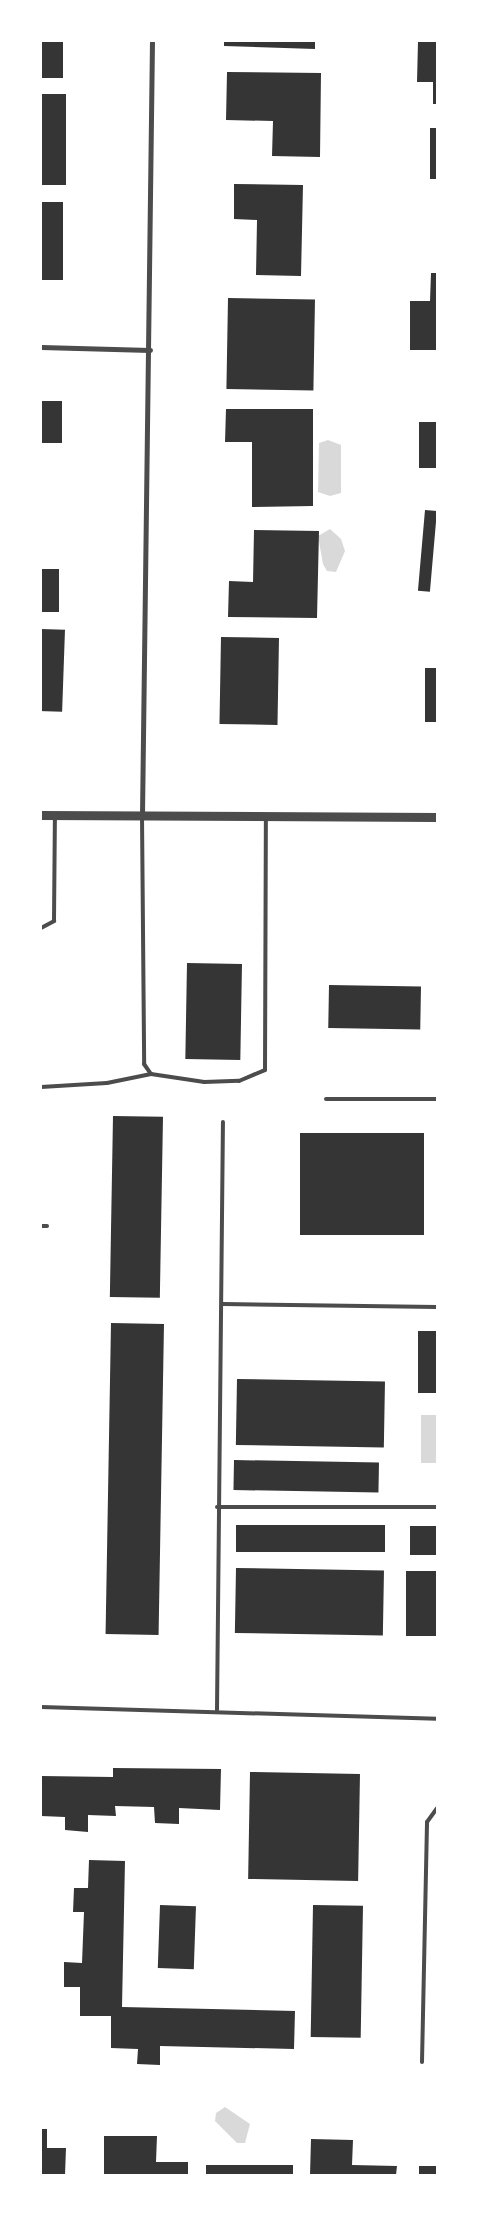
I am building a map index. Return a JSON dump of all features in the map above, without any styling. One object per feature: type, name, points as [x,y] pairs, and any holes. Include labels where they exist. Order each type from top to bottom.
[{"type":"street","points":[[142,815],[150,350],[152,41]]},
{"type":"street","points":[[41,347],[150,350]]},
{"type":"street","points":[[41,815],[437,817]]},
{"type":"lane","points":[[41,928],[54,921],[55,815]]},
{"type":"lane","points":[[142,815],[144,1064],[151,1074]]},
{"type":"lane","points":[[41,1087],[107,1084],[151,1074],[239,1081],[265,1070],[266,816]]},
{"type":"lane","points":[[326,1099],[437,1099]]},
{"type":"lane","points":[[217,1710],[218,1506],[223,1304],[223,1122]]},
{"type":"lane","points":[[41,1226],[46,1226]]},
{"type":"lane","points":[[223,1304],[437,1307]]},
{"type":"lane","points":[[218,1506],[437,1506]]},
{"type":"lane","points":[[41,1707],[217,1710],[437,1719]]},
{"type":"lane","points":[[422,2062],[427,1822],[437,1808]]},
{"type":"shaded area","points":[[328,440],[341,445],[341,493],[330,496],[318,492],[319,443]]},
{"type":"shaded area","points":[[330,529],[341,539],[345,551],[336,572],[327,571],[323,564],[318,536]]},
{"type":"shaded area","points":[[421,1415],[437,1415],[437,1463],[421,1463]]},
{"type":"shaded area","points":[[225,2107],[250,2124],[245,2143],[237,2143],[215,2121],[216,2113]]},
{"type":"building","points":[[41,41],[63,41],[63,78],[41,78]]},
{"type":"building","points":[[224,41],[315,41],[315,49],[224,46]]},
{"type":"building","points":[[418,41],[437,41],[437,104],[433,104],[433,82],[417,82]]},
{"type":"building","points":[[227,72],[321,73],[320,157],[272,156],[273,121],[226,120]]},
{"type":"building","points":[[41,94],[66,94],[66,185],[41,185]]},
{"type":"building","points":[[430,128],[437,128],[437,179],[430,179]]},
{"type":"building","points":[[234,184],[303,185],[301,276],[256,275],[257,220],[234,219]]},
{"type":"building","points":[[41,202],[63,202],[63,280],[41,280]]},
{"type":"building","points":[[431,273],[437,273],[437,350],[410,350],[410,301],[430,301]]},
{"type":"building","points":[[228,298],[315,300],[313,391],[226,389]]},
{"type":"building","points":[[41,401],[62,401],[62,443],[41,443]]},
{"type":"building","points":[[226,409],[313,409],[313,506],[252,507],[252,442],[225,442]]},
{"type":"building","points":[[419,422],[437,422],[437,468],[419,468]]},
{"type":"building","points":[[425,510],[437,511],[430,592],[418,591]]},
{"type":"building","points":[[254,530],[319,531],[317,618],[228,617],[229,581],[253,582]]},
{"type":"building","points":[[41,569],[59,569],[59,612],[41,612]]},
{"type":"building","points":[[41,629],[65,630],[62,712],[41,711]]},
{"type":"building","points":[[221,637],[279,638],[277,725],[219,724]]},
{"type":"building","points":[[425,668],[437,668],[437,722],[425,722]]},
{"type":"building","points":[[187,963],[242,964],[240,1060],[185,1059]]},
{"type":"building","points":[[329,985],[421,987],[420,1030],[328,1028]]},
{"type":"building","points":[[113,1116],[163,1117],[160,1298],[110,1297]]},
{"type":"building","points":[[300,1133],[424,1133],[424,1235],[300,1235]]},
{"type":"building","points":[[111,1323],[164,1324],[159,1635],[106,1634]]},
{"type":"building","points":[[418,1331],[437,1331],[437,1393],[418,1393]]},
{"type":"building","points":[[237,1379],[385,1382],[384,1448],[236,1445]]},
{"type":"building","points":[[234,1460],[379,1463],[378,1493],[233,1490]]},
{"type":"building","points":[[236,1525],[385,1525],[385,1552],[236,1552]]},
{"type":"building","points":[[410,1526],[437,1526],[437,1555],[410,1555]]},
{"type":"building","points":[[236,1568],[384,1571],[383,1636],[235,1633]]},
{"type":"building","points":[[406,1571],[437,1571],[437,1636],[406,1636]]},
{"type":"building","points":[[113,1768],[221,1769],[220,1810],[179,1808],[179,1824],[155,1823],[154,1807],[115,1806],[116,1816],[88,1815],[88,1832],[65,1830],[65,1817],[41,1816],[41,1776],[113,1777]]},
{"type":"building","points":[[250,1772],[360,1774],[358,1881],[248,1879]]},
{"type":"building","points":[[89,1860],[125,1861],[122,2007],[295,2011],[294,2049],[160,2046],[160,2065],[137,2064],[138,2049],[111,2048],[111,2016],[80,2016],[80,1987],[64,1987],[64,1962],[82,1963],[84,1912],[73,1912],[74,1888],[88,1888]]},
{"type":"building","points":[[160,1905],[196,1906],[194,1969],[158,1968]]},
{"type":"building","points":[[313,1905],[363,1906],[361,2038],[311,2037]]},
{"type":"building","points":[[41,2129],[47,2129],[47,2148],[66,2148],[65,2175],[41,2175]]},
{"type":"building","points":[[104,2136],[157,2136],[156,2162],[188,2162],[188,2175],[104,2175]]},
{"type":"building","points":[[311,2139],[353,2140],[352,2165],[397,2166],[396,2175],[310,2175]]},
{"type":"building","points":[[206,2165],[293,2165],[293,2175],[206,2175]]},
{"type":"building","points":[[419,2166],[437,2166],[437,2175],[419,2175]]}]
